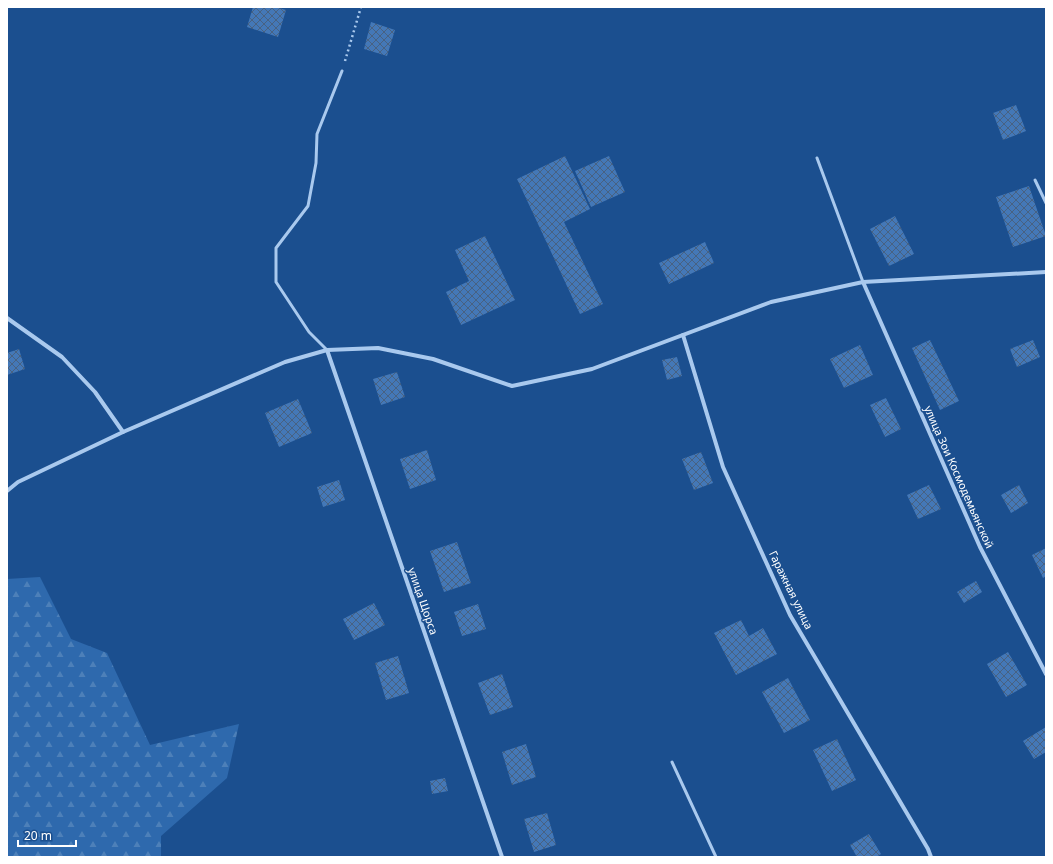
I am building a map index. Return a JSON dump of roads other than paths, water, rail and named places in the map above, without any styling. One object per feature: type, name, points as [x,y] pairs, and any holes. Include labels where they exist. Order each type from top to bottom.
[{"type":"street","points":[[7,491],[18,482],[123,432],[286,362],[327,350],[378,348],[433,359],[512,386],[592,370],[771,302],[863,282],[1046,272]]},
{"type":"street","name":"улица Зои Космодемьянской","points":[[863,282],[980,547],[1046,674]]},
{"type":"street","points":[[7,318],[62,357],[95,392],[123,432]]},
{"type":"street","name":"Гаражная улица","points":[[683,335],[723,467],[790,615],[928,849],[931,857]]},
{"type":"street","name":"улица Щорса","points":[[327,350],[502,857]]},
{"type":"lane","points":[[327,350],[309,332],[276,282],[276,248],[308,206],[316,163],[317,134],[342,71]]},
{"type":"lane","points":[[817,158],[863,282]]},
{"type":"lane","points":[[1035,180],[1046,203]]},
{"type":"lane","points":[[672,762],[716,857]]}]
